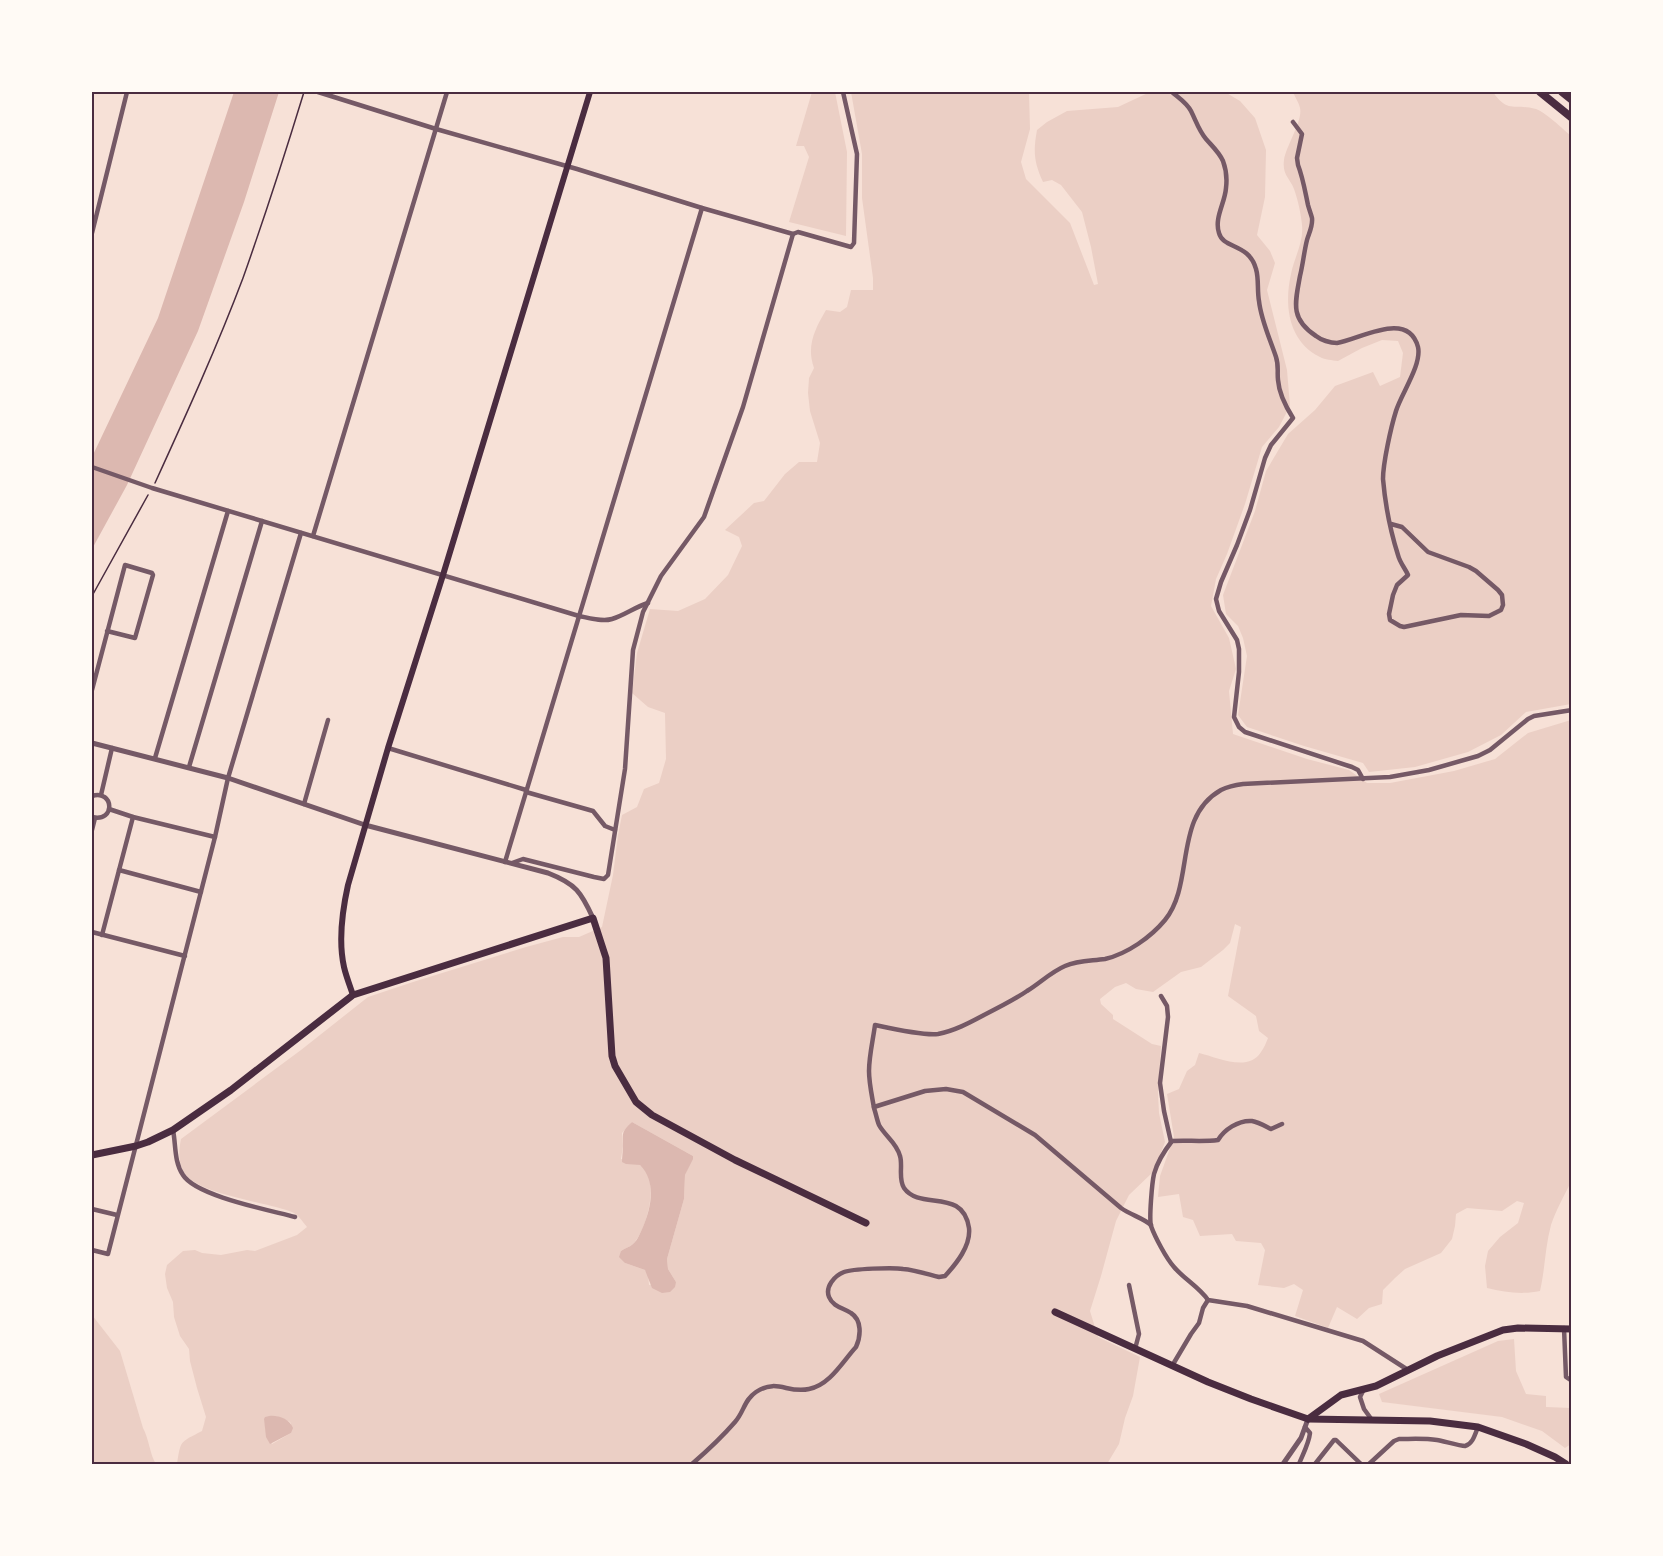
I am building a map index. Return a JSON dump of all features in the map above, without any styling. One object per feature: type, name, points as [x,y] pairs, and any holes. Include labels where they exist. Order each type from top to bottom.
[{"type":"highway","points":[[1540,92],[1572,118]]},
{"type":"highway","points":[[1562,92],[1572,100]]},
{"type":"main road","points":[[353,995],[344,968],[342,921],[364,825],[443,575],[590,92]]},
{"type":"main road","points":[[92,1155],[136,1146],[173,1130],[231,1090],[353,995],[593,918],[606,958],[612,1056],[615,1066],[636,1102],[652,1114],[735,1160],[866,1223]]},
{"type":"main road","points":[[1055,1312],[1172,1366],[1306,1423],[1372,1420],[1430,1421],[1478,1427],[1526,1444],[1566,1464]]},
{"type":"main road","points":[[1306,1423],[1341,1395],[1363,1391],[1437,1356],[1503,1330],[1568,1328]]},
{"type":"street","points":[[92,233],[127,92]]},
{"type":"street","points":[[318,92],[702,208],[793,234],[798,232],[850,247],[854,243],[857,154],[843,92]]},
{"type":"street","points":[[313,536],[447,92]]},
{"type":"street","points":[[1172,92],[1191,111],[1197,126],[1223,160],[1227,186],[1218,219],[1218,231],[1220,237],[1227,243],[1245,251],[1252,258],[1256,267],[1259,302],[1279,366],[1280,392],[1293,418],[1271,445],[1265,458],[1250,510],[1216,599],[1219,611],[1239,649],[1234,717],[1239,727],[1245,732],[1352,767],[1358,770],[1363,779]]},
{"type":"street","points":[[1293,122],[1302,134],[1297,158],[1312,218],[1296,298],[1297,316],[1304,327],[1326,341],[1337,343],[1383,329],[1395,328],[1408,333],[1417,345],[1418,356],[1395,414],[1383,478],[1391,524],[1398,556],[1408,575],[1397,585],[1389,614],[1390,620],[1404,627],[1461,615],[1490,616],[1501,610],[1502,595],[1482,575],[1469,567],[1428,552],[1402,527],[1391,524]]},
{"type":"street","points":[[508,863],[526,791],[702,208]]},
{"type":"street","points":[[508,863],[523,859],[604,879],[608,875],[625,769],[633,650],[643,612],[661,576],[704,517],[743,407],[793,234]]},
{"type":"street","points":[[92,467],[152,488],[595,620],[610,620],[648,603]]},
{"type":"street","points":[[155,758],[228,510]]},
{"type":"street","points":[[189,767],[262,521]]},
{"type":"street","points":[[92,1250],[108,1254],[215,837],[228,777],[301,532]]},
{"type":"street","points":[[92,690],[107,631],[125,565],[152,573],[135,638],[107,631]]},
{"type":"street","points":[[692,1464],[737,1420],[753,1393],[771,1385],[798,1391],[816,1387],[832,1375],[856,1347],[859,1335],[858,1321],[852,1314],[831,1301],[828,1296],[831,1281],[837,1276],[850,1270],[900,1268],[945,1276],[963,1251],[969,1227],[963,1210],[952,1204],[920,1198],[904,1189],[897,1148],[878,1124],[869,1071],[875,1025],[938,1034],[969,1024],[997,1010],[1065,966],[1083,960],[1106,958],[1123,953],[1137,944],[1161,924],[1172,909],[1180,885],[1192,825],[1201,809],[1221,790],[1251,783],[1363,779],[1429,770],[1478,756],[1498,744],[1534,716],[1572,711]]},
{"type":"street","points":[[304,804],[328,720]]},
{"type":"street","points":[[92,743],[228,777],[364,825],[548,873],[567,881],[582,895],[593,918]]},
{"type":"street","points":[[101,795],[112,748]]},
{"type":"street","points":[[388,748],[593,811],[605,826],[615,830]]},
{"type":"street","points":[[92,796],[101,795],[107,800],[109,809],[103,817],[93,817],[92,831]]},
{"type":"street","points":[[109,809],[215,837]]},
{"type":"street","points":[[102,935],[133,817]]},
{"type":"street","points":[[119,870],[201,892]]},
{"type":"street","points":[[92,932],[185,956]]},
{"type":"street","points":[[1161,996],[1167,1006],[1168,1017],[1160,1083],[1171,1142]]},
{"type":"street","points":[[874,1107],[925,1091],[946,1089],[963,1092],[1035,1135],[1121,1208],[1146,1221],[1151,1226],[1171,1265],[1208,1300],[1247,1306],[1363,1341],[1408,1370]]},
{"type":"street","points":[[1151,1226],[1154,1174],[1165,1150],[1172,1141],[1218,1140],[1229,1128],[1252,1121],[1271,1128],[1282,1124]]},
{"type":"street","points":[[173,1130],[178,1166],[189,1182],[207,1192],[295,1217]]},
{"type":"street","points":[[92,1209],[117,1215]]},
{"type":"street","points":[[1129,1285],[1139,1334],[1134,1348]]},
{"type":"street","points":[[1172,1366],[1199,1323],[1208,1300]]},
{"type":"street","points":[[1568,1328],[1566,1377],[1572,1381]]},
{"type":"street","points":[[1363,1391],[1360,1396],[1364,1409],[1372,1420]]},
{"type":"street","points":[[1283,1464],[1300,1438],[1306,1423]]},
{"type":"street","points":[[1299,1464],[1309,1441],[1310,1433],[1306,1423]]},
{"type":"street","points":[[1369,1464],[1399,1439],[1435,1439],[1462,1446],[1472,1442],[1478,1427]]},
{"type":"street","points":[[1315,1464],[1334,1440],[1361,1464]]},
{"type":"path","points":[[92,596],[152,488],[187,413],[243,278],[304,92]]},
{"type":"shaded area","points":[[234,92],[279,92],[244,202],[198,331],[127,485],[92,549],[92,457],[158,318]]},
{"type":"shaded area","points":[[812,92],[835,92],[847,152],[846,236],[789,222],[809,157],[804,146],[796,146]]},
{"type":"shaded area","points":[[851,92],[1029,92],[1030,129],[1021,162],[1026,179],[1070,223],[1094,285],[1098,284],[1082,212],[1061,185],[1052,180],[1043,182],[1035,157],[1037,130],[1067,111],[1118,107],[1150,92],[1225,92],[1240,101],[1255,118],[1266,150],[1265,197],[1257,235],[1270,251],[1275,263],[1267,290],[1287,370],[1290,406],[1279,427],[1262,447],[1245,504],[1216,579],[1211,606],[1229,638],[1236,669],[1229,691],[1233,734],[1307,759],[1349,770],[1367,783],[1390,783],[1454,771],[1495,759],[1528,733],[1571,720],[1571,1182],[1551,1225],[1540,1291],[1526,1293],[1487,1288],[1485,1266],[1488,1251],[1500,1237],[1518,1223],[1524,1203],[1517,1201],[1502,1211],[1467,1208],[1456,1214],[1452,1239],[1441,1253],[1405,1269],[1383,1290],[1382,1304],[1369,1308],[1357,1319],[1337,1307],[1328,1328],[1295,1316],[1303,1290],[1294,1284],[1284,1288],[1258,1285],[1265,1250],[1261,1243],[1236,1241],[1232,1234],[1200,1236],[1193,1220],[1183,1217],[1179,1194],[1158,1197],[1160,1176],[1174,1137],[1167,1094],[1179,1089],[1187,1071],[1195,1065],[1199,1053],[1232,1062],[1248,1062],[1261,1052],[1268,1038],[1259,1031],[1256,1016],[1228,996],[1241,927],[1235,924],[1230,943],[1201,967],[1181,972],[1153,992],[1136,989],[1126,983],[1115,987],[1100,999],[1101,1004],[1113,1015],[1113,1019],[1152,1044],[1161,1046],[1158,1093],[1159,1113],[1165,1142],[1154,1171],[1129,1195],[1116,1221],[1090,1311],[1098,1337],[1140,1357],[1133,1396],[1119,1444],[1107,1464],[177,1464],[182,1443],[202,1431],[206,1417],[190,1361],[189,1349],[180,1336],[174,1317],[173,1302],[167,1288],[165,1274],[167,1265],[183,1251],[195,1250],[221,1255],[247,1250],[255,1251],[297,1235],[307,1227],[294,1213],[217,1192],[190,1179],[180,1163],[181,1139],[368,997],[526,947],[563,937],[579,937],[602,927],[622,815],[637,807],[644,789],[659,783],[666,759],[665,713],[648,707],[632,693],[637,653],[650,609],[678,611],[705,599],[728,575],[742,546],[739,537],[725,530],[754,503],[764,501],[785,474],[799,462],[817,462],[820,443],[810,411],[808,393],[809,378],[814,368],[811,352],[813,338],[826,310],[840,312],[847,307],[851,290],[873,290],[862,198],[862,154]],"holes":[[[632,1122],[693,1156],[685,1175],[684,1199],[667,1259],[668,1269],[676,1282],[649,1285],[648,1274],[645,1270],[625,1263],[621,1251],[632,1245],[638,1237],[650,1204],[650,1180],[646,1171],[640,1165],[621,1159],[622,1133]],[[276,1416],[290,1422],[291,1433],[272,1444],[266,1431],[265,1417]]]},
{"type":"shaded area","points":[[1293,92],[1493,92],[1507,105],[1540,111],[1571,136],[1571,704],[1526,712],[1501,735],[1468,752],[1415,767],[1369,772],[1363,763],[1247,727],[1238,715],[1247,656],[1238,626],[1226,614],[1223,595],[1255,511],[1266,471],[1288,434],[1315,410],[1335,386],[1373,372],[1380,386],[1400,377],[1403,353],[1398,341],[1382,340],[1338,361],[1326,359],[1309,350],[1295,332],[1288,298],[1291,274],[1302,238],[1302,225],[1295,193],[1285,173],[1284,165],[1285,154],[1300,113]]},
{"type":"shaded area","points":[[632,1122],[693,1156],[685,1175],[684,1199],[667,1259],[668,1269],[676,1282],[670,1292],[662,1293],[652,1288],[645,1270],[625,1263],[619,1257],[621,1251],[632,1245],[639,1236],[648,1212],[651,1195],[649,1179],[640,1165],[622,1162],[623,1133]]},
{"type":"shaded area","points":[[92,1315],[120,1351],[156,1464],[92,1464]]},
{"type":"shaded area","points":[[1514,1339],[1516,1371],[1526,1394],[1546,1396],[1546,1407],[1571,1408],[1571,1444],[1565,1448],[1542,1431],[1502,1417],[1382,1402],[1379,1394],[1498,1341]]},
{"type":"shaded area","points":[[269,1416],[283,1418],[293,1428],[291,1433],[270,1444],[266,1437],[264,1419]]}]
